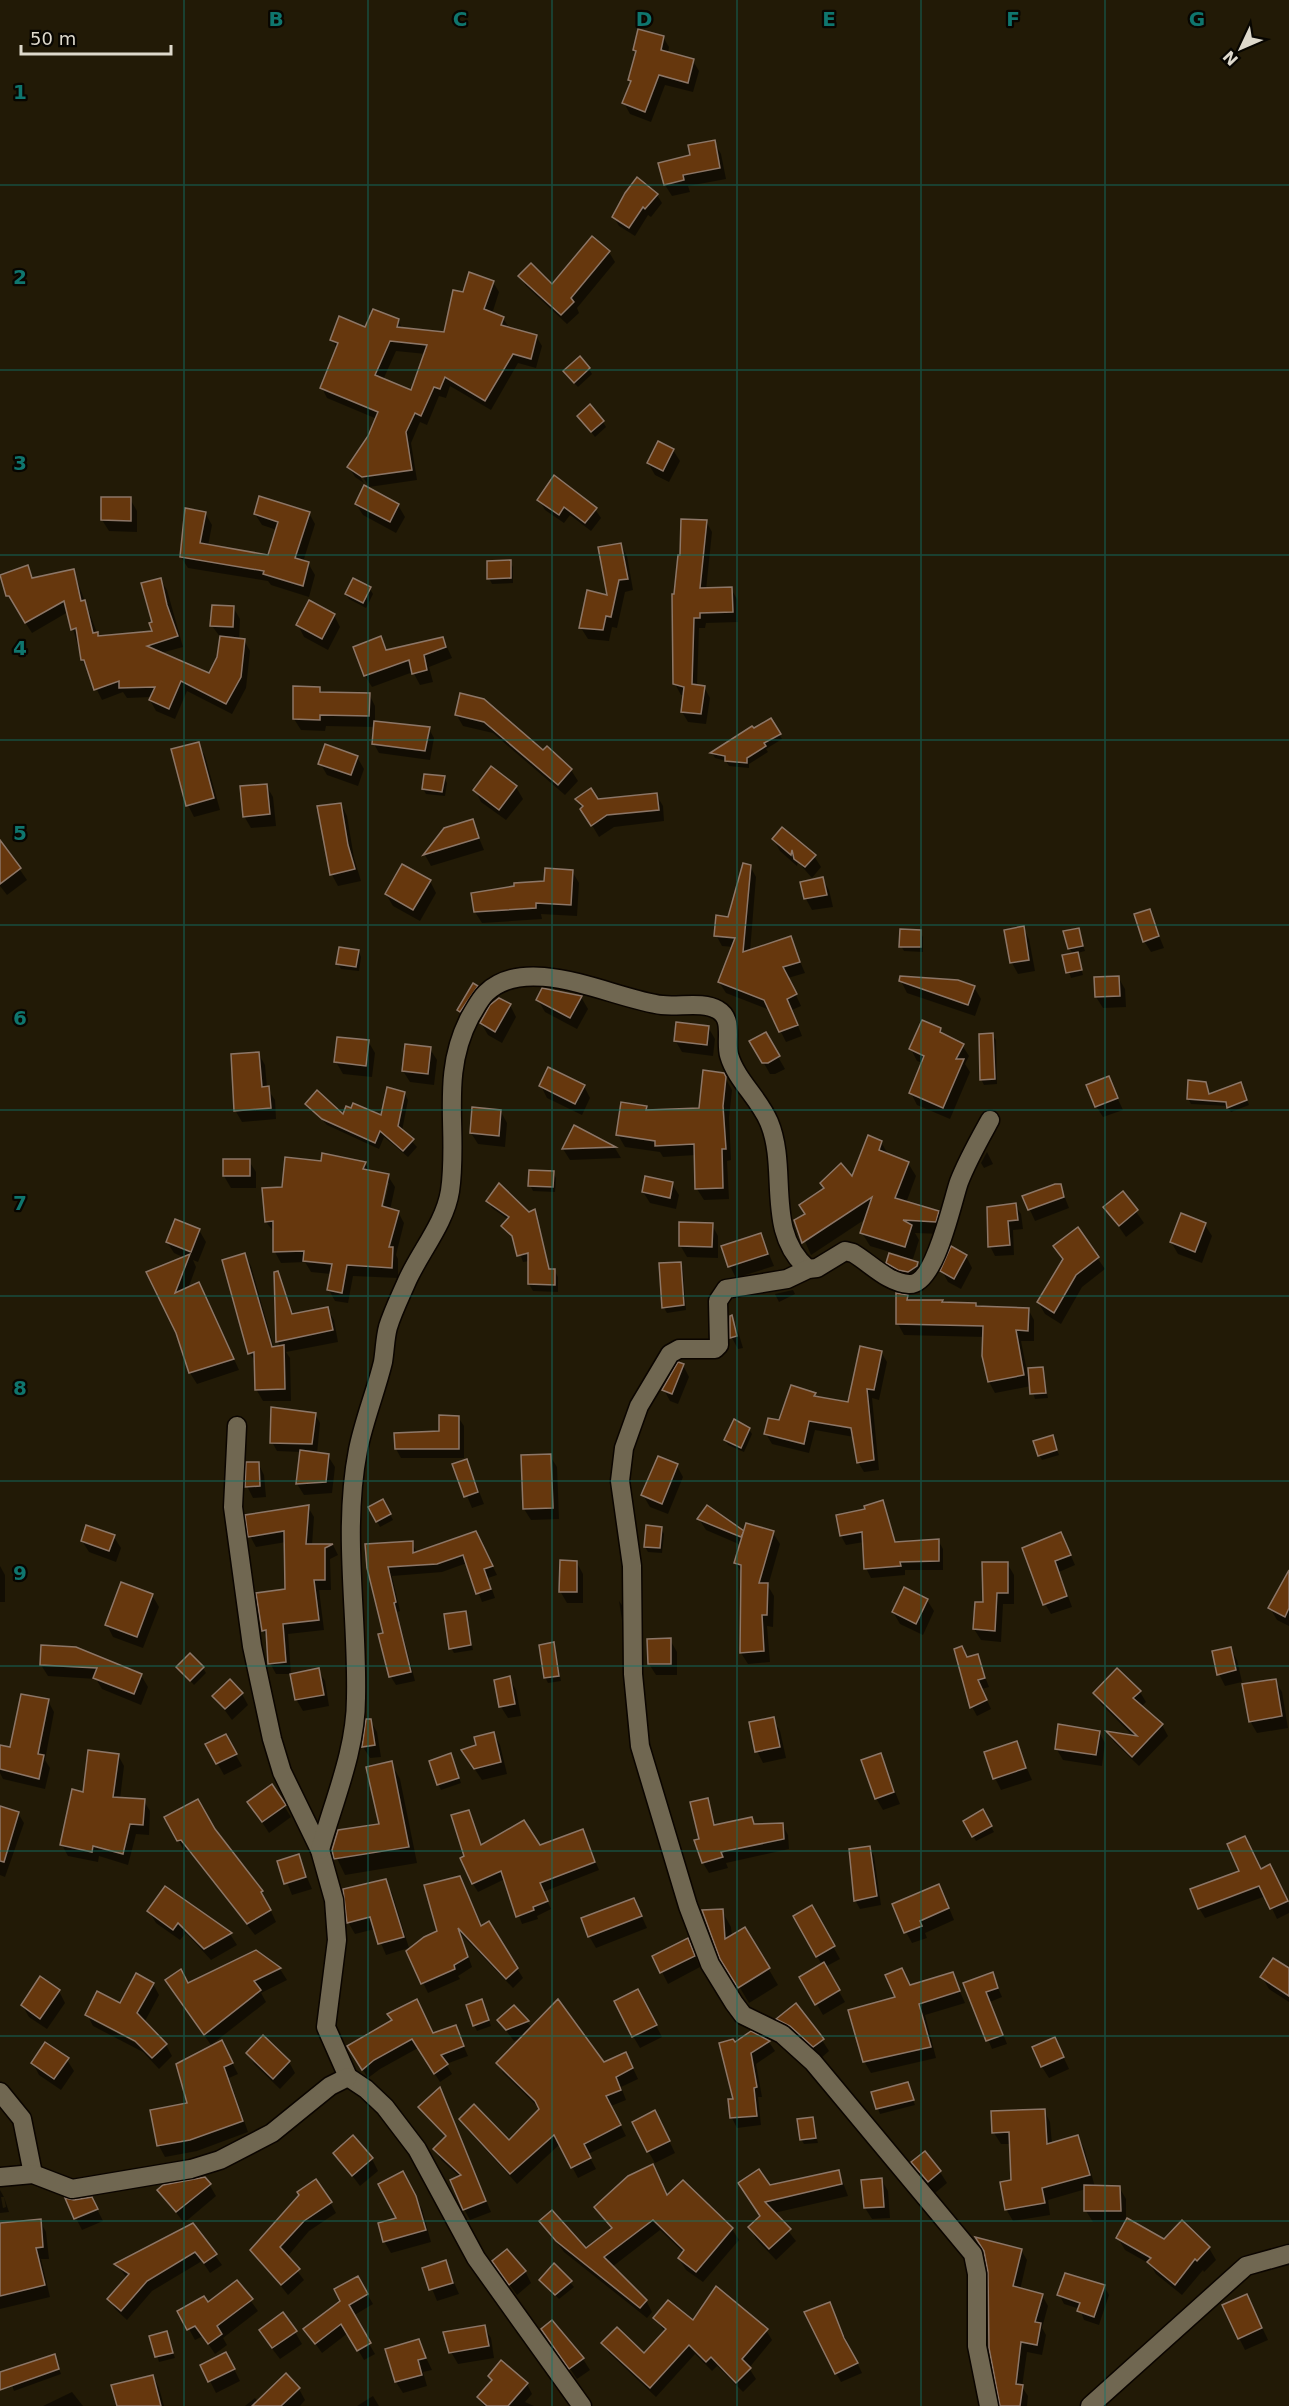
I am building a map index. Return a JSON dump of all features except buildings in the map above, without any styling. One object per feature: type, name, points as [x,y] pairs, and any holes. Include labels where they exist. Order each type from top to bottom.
[{"type":"street","points":[[320,1850],[350,1752],[357,1701],[351,1518],[357,1453],[383,1361],[388,1329],[409,1277],[434,1231],[450,1193],[452,1074],[462,1033],[480,999],[489,989],[509,981],[536,975],[660,1005],[717,1008],[725,1015],[728,1029],[728,1051],[733,1066],[770,1123],[778,1162],[779,1209],[783,1232],[808,1269]]},
{"type":"street","points":[[989,2406],[977,2346],[977,2274],[973,2254],[813,2062],[782,2034],[743,2015],[710,1964],[688,1906],[640,1746],[633,1674],[632,1566],[620,1481],[624,1448],[639,1406],[669,1354],[679,1349],[715,1350],[719,1345],[717,1314],[721,1294],[734,1286],[787,1279],[808,1269],[817,1268],[845,1251],[853,1253],[895,1281],[910,1285],[922,1280],[940,1243],[960,1180],[990,1120]]},
{"type":"street","points":[[237,1426],[233,1507],[252,1646],[272,1739],[282,1772],[320,1850],[334,1899],[337,1940],[326,2027],[348,2077],[366,2089],[385,2107],[417,2149],[476,2258],[582,2406]]},
{"type":"street","points":[[0,2177],[33,2174],[72,2189],[191,2169],[220,2160],[272,2133],[322,2093],[348,2077]]},
{"type":"street","points":[[0,2092],[22,2119],[33,2174]]},
{"type":"street","points":[[1090,2406],[1246,2266],[1289,2254]]}]
